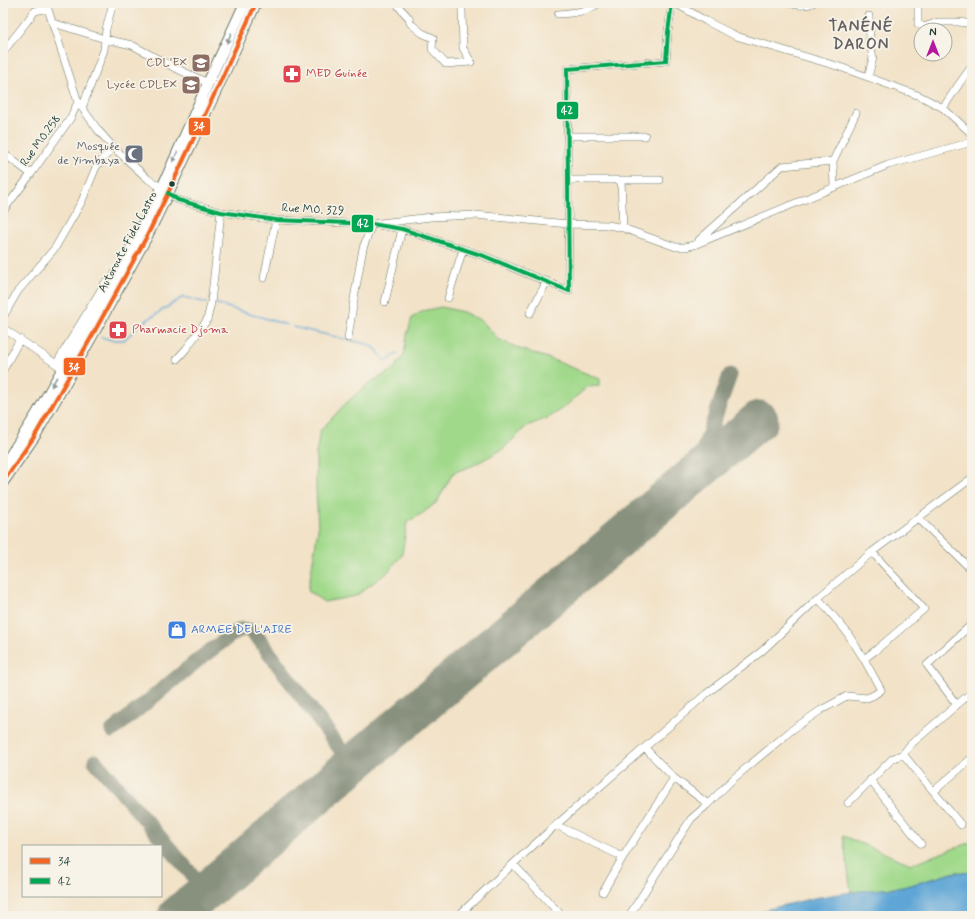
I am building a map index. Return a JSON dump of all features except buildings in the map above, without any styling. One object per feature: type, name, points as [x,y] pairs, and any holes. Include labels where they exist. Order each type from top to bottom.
[{"type":"highway","name":"Autoroute Fidel Castro","points":[[3,467],[35,417],[59,366],[124,262],[165,190],[222,78],[256,3]]},
{"type":"highway","name":"Autoroute Fidel Castro","points":[[3,482],[49,412],[142,245],[208,83],[243,4]]},
{"type":"street","name":"Rue MO.258","points":[[3,211],[80,105],[104,50],[106,29],[113,3]]},
{"type":"street","points":[[398,3],[399,7],[409,18],[410,23],[422,33],[433,38],[432,49],[446,64],[471,62],[462,48],[461,3]]},
{"type":"street","points":[[558,14],[581,12],[599,3]]},
{"type":"street","points":[[568,224],[567,69],[666,61],[668,32],[674,3],[736,36],[840,67],[920,96],[943,108],[972,134]]},
{"type":"street","points":[[790,3],[796,6],[809,5],[813,3]]},
{"type":"street","points":[[918,3],[918,24],[924,27],[938,22],[959,22],[972,24]]},
{"type":"street","points":[[3,52],[35,11],[47,5]]},
{"type":"street","name":"Rue MO. 329","points":[[47,5],[80,105],[98,130],[113,147],[148,179],[178,200],[221,212],[276,220],[372,224],[402,229],[484,256],[569,290],[568,224]]},
{"type":"street","points":[[868,77],[873,58],[869,16]]},
{"type":"street","points":[[53,23],[105,39],[132,45],[173,67],[208,83]]},
{"type":"street","points":[[943,108],[972,66]]},
{"type":"street","points":[[834,187],[833,161],[856,113]]},
{"type":"street","points":[[567,136],[645,136]]},
{"type":"street","points":[[348,338],[364,248],[372,224],[431,217],[475,215],[568,224],[608,225],[623,228],[676,247],[685,247],[694,245],[888,165],[972,142]]},
{"type":"street","points":[[3,317],[18,291],[55,248],[82,201],[96,167],[113,147]]},
{"type":"street","points":[[3,153],[31,174]]},
{"type":"street","points":[[694,245],[782,166],[833,161]]},
{"type":"street","points":[[568,180],[660,180]]},
{"type":"street","points":[[621,180],[623,228]]},
{"type":"street","points":[[178,359],[207,320],[211,303],[221,212]]},
{"type":"street","points":[[264,278],[276,220]]},
{"type":"street","points":[[385,302],[402,229]]},
{"type":"street","points":[[448,298],[463,249]]},
{"type":"street","points":[[530,313],[546,281]]},
{"type":"street","points":[[3,324],[5,330],[59,366],[105,283]]},
{"type":"street","points":[[3,370],[20,339]]},
{"type":"street","points":[[458,916],[556,825],[706,694],[762,651],[818,598],[872,552],[972,478]]},
{"type":"street","points":[[918,518],[972,570]]},
{"type":"street","points":[[864,659],[924,609],[872,552]]},
{"type":"street","points":[[629,916],[691,819],[733,780],[793,729],[820,710],[847,696],[867,698],[881,690],[846,631],[818,598]]},
{"type":"street","points":[[957,705],[927,665],[972,624]]},
{"type":"street","points":[[848,803],[892,759],[903,754],[910,745],[972,692]]},
{"type":"street","points":[[645,748],[674,778],[708,804]]},
{"type":"street","points":[[903,754],[961,825]]},
{"type":"street","points":[[934,791],[972,758]]},
{"type":"street","points":[[603,892],[623,857],[674,778]]},
{"type":"street","points":[[870,780],[921,844]]},
{"type":"street","points":[[556,825],[623,857]]},
{"type":"street","points":[[513,864],[562,916]]},
{"type":"green space","points":[[441,307],[463,312],[482,321],[498,339],[520,349],[548,358],[600,379],[600,386],[587,387],[567,405],[550,417],[527,426],[503,449],[474,465],[453,473],[437,502],[423,513],[407,522],[402,555],[386,574],[356,596],[324,602],[308,591],[318,530],[316,453],[320,431],[344,405],[369,383],[394,369],[404,355],[407,335],[412,318],[423,311]]},
{"type":"green space","points":[[843,836],[911,864],[972,842],[972,873],[956,872],[904,887],[851,892]]},
{"type":"water","points":[[956,872],[972,873],[972,916],[753,916],[768,909],[814,898],[851,892],[904,887]]},
{"type":"waterway","points":[[101,337],[112,340],[124,340],[141,324],[183,297],[207,303]]},
{"type":"waterway","points":[[214,303],[256,316]]},
{"type":"waterway","points":[[258,316],[287,325]]},
{"type":"waterway","points":[[293,327],[345,339]]},
{"type":"waterway","points":[[349,340],[367,344],[376,349],[384,360],[389,360],[397,353]]},
{"type":"taxiway","points":[[686,482],[696,469],[699,462],[730,375]]},
{"type":"taxiway","points":[[112,731],[199,659],[234,633],[242,629],[249,630],[259,639],[352,765]]},
{"type":"taxiway","points":[[95,761],[206,891]]},
{"type":"runway","points":[[177,916],[352,765],[759,420]]},
{"type":"transit line","name":"34","points":[[3,482],[36,434],[146,238],[256,3]]},
{"type":"transit line","name":"42","points":[[168,193],[178,200],[221,212],[276,220],[372,224],[402,229],[484,256],[569,291],[567,69],[666,61],[672,3]]},
{"type":"place","name":"CDL'EX","points":[[201,63]]},
{"type":"place","name":"MED Guinée","points":[[292,74]]},
{"type":"place","name":"Lycée CDLEX","points":[[191,85]]},
{"type":"place","name":"Mosquée de Yimbaya","points":[[134,154]]},
{"type":"place","name":"Pharmacie Djoma","points":[[118,330]]},
{"type":"place","name":"ARMEE DE L'AIRE","points":[[177,630]]},
{"type":"district","name":"TANÉNÉ DARON","points":[[861,35]]}]
